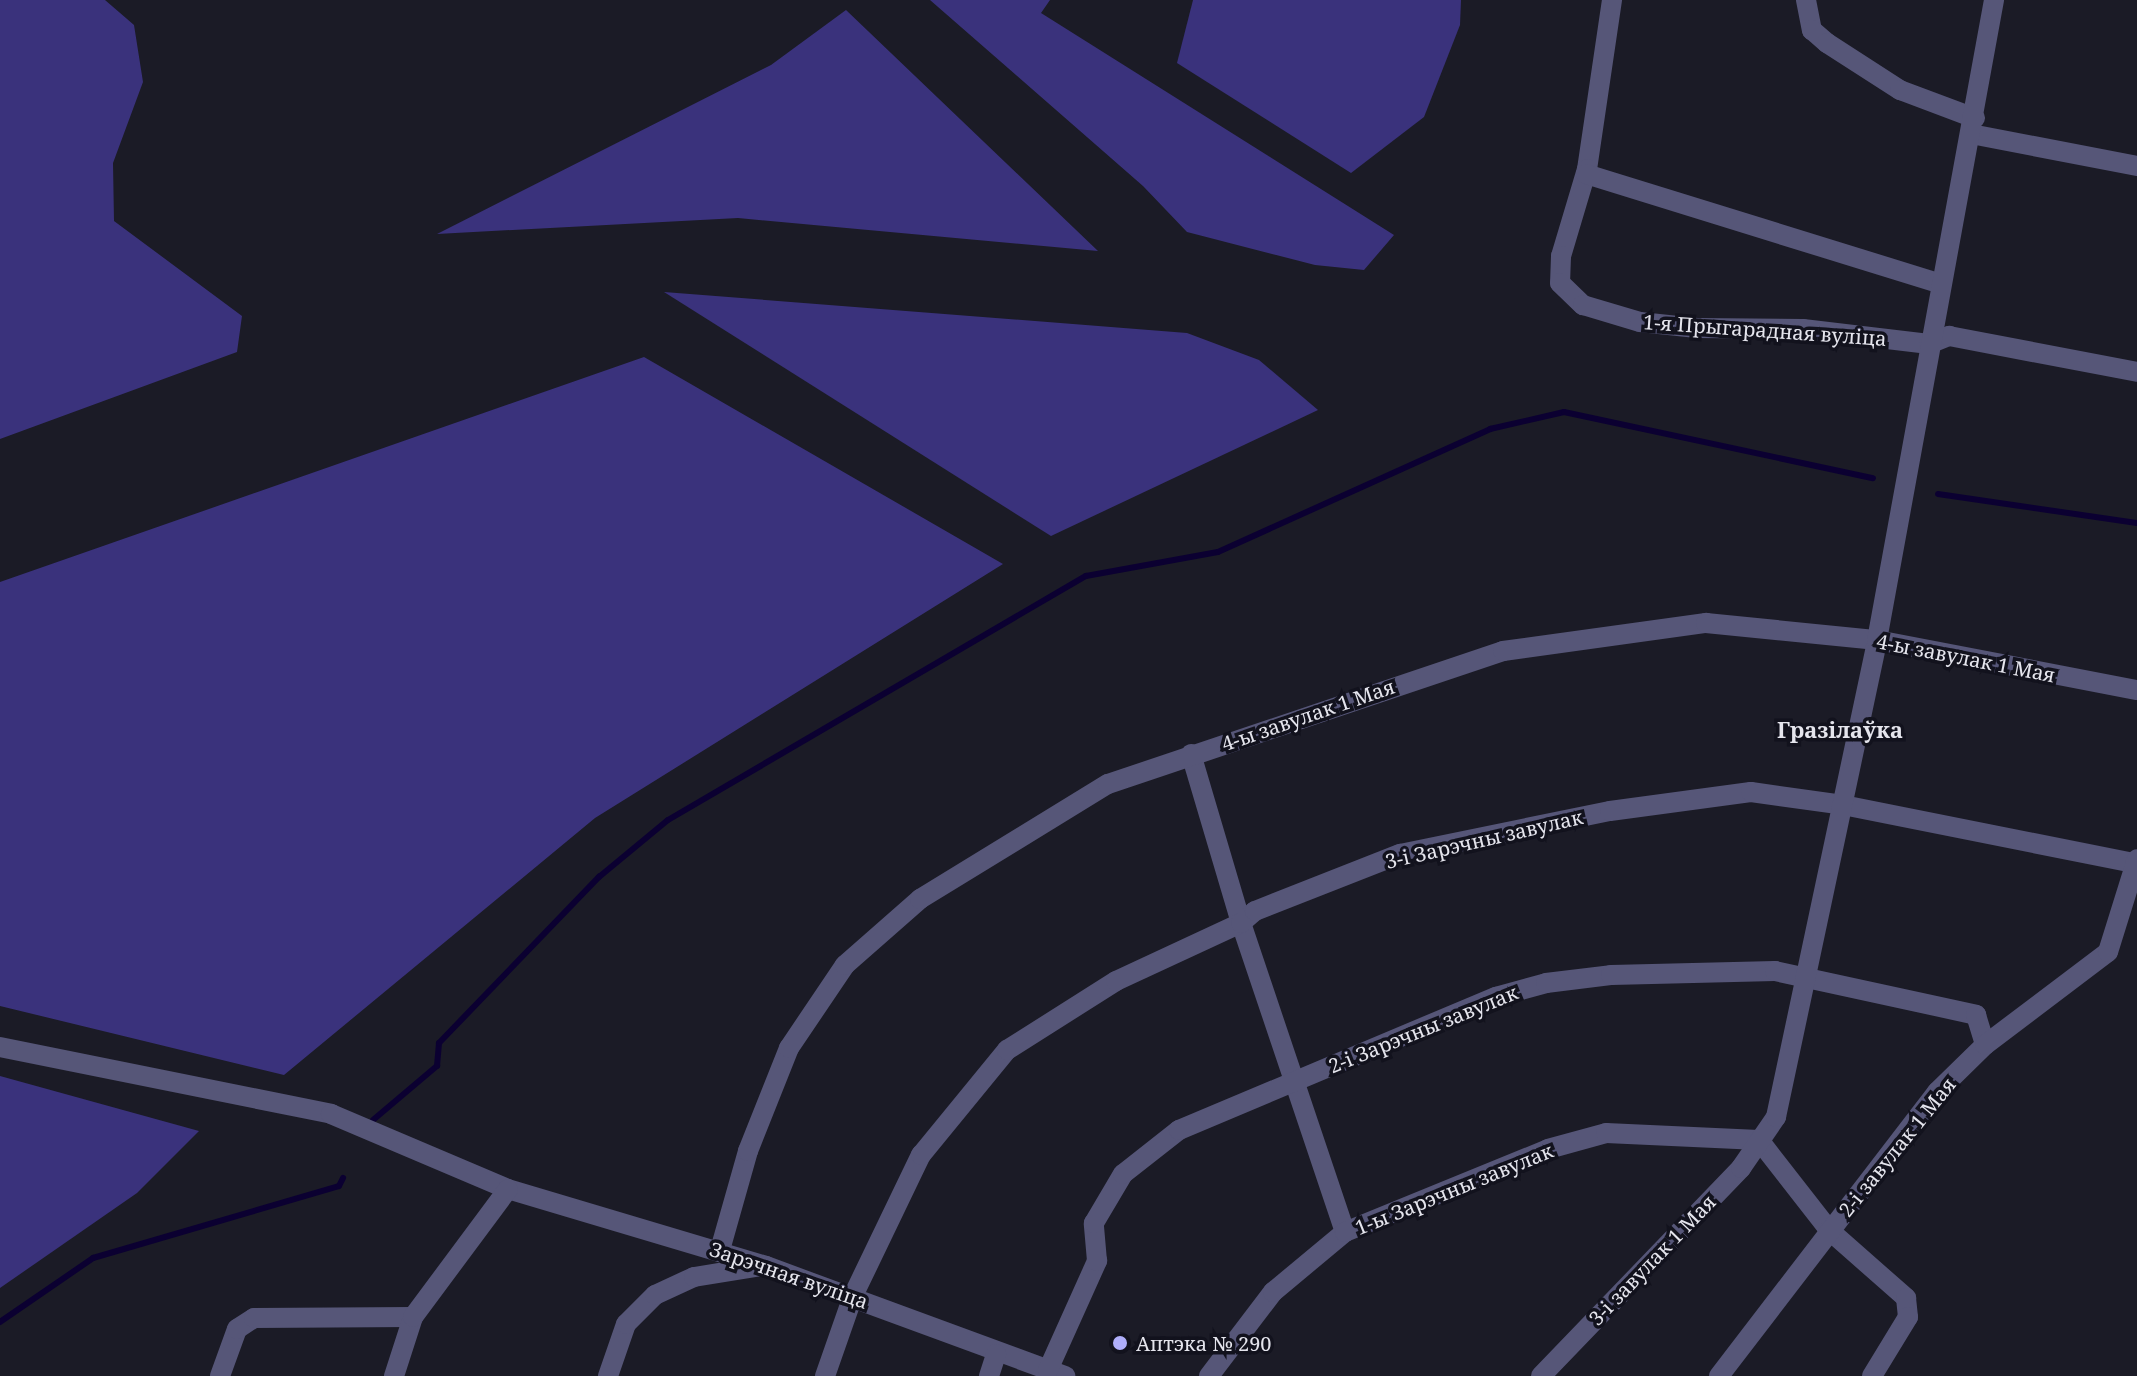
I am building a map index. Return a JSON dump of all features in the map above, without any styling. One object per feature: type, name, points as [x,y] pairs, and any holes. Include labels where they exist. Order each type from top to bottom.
[{"type":"street","name":"1-я Прыгарадная вуліца","points":[[1612,0],[1586,174],[1561,256],[1560,283],[1583,305],[1654,324],[1803,329],[1929,344],[1949,336],[2137,372]]},
{"type":"street","points":[[1806,0],[1812,30],[1900,90],[1973,126],[2137,166]]},
{"type":"street","name":"3-і завулак 1 Мая","points":[[1541,1376],[1741,1168],[1776,1117],[1808,978],[1877,640],[1994,0]]},
{"type":"street","points":[[1586,174],[1941,284]]},
{"type":"street","name":"4-ы завулак 1 Мая","points":[[720,1250],[748,1151],[789,1048],[845,965],[920,899],[1108,784],[1503,651],[1706,623],[1877,640],[2137,690]]},
{"type":"street","points":[[1191,754],[1241,923],[1345,1232]]},
{"type":"street","name":"3-і Зарэчны завулак","points":[[825,1376],[853,1296],[921,1155],[1007,1050],[1116,981],[1241,923],[1255,911],[1400,854],[1610,811],[1751,792],[1843,805],[2136,862]]},
{"type":"street","name":"2-і завулак 1 Мая","points":[[1719,1376],[1937,1092],[1985,1045],[2108,952],[2136,862]]},
{"type":"street","name":"2-і Зарэчны завулак","points":[[1057,1373],[1097,1261],[1094,1223],[1123,1174],[1179,1130],[1496,997],[1546,983],[1701,971],[1775,971],[1976,1015],[1985,1045]]},
{"type":"street","name":"Зарэчная вуліца","points":[[0,1047],[331,1114],[508,1189],[720,1250],[853,1296],[996,1354],[1057,1373]]},
{"type":"street","name":"1-ы Зарэчны завулак","points":[[1209,1376],[1273,1292],[1345,1232],[1548,1149],[1606,1133],[1759,1140]]},
{"type":"street","points":[[1759,1140],[1829,1230],[1906,1298],[1908,1317],[1872,1376]]},
{"type":"street","points":[[394,1376],[413,1317],[508,1189]]},
{"type":"street","points":[[608,1376],[626,1324],[655,1295],[694,1277],[766,1266]]},
{"type":"street","points":[[220,1376],[237,1329],[254,1318],[413,1317]]},
{"type":"street","points":[[989,1376],[996,1354]]},
{"type":"shaded area","points":[[0,0],[105,0],[134,25],[143,82],[113,163],[114,221],[242,316],[237,352],[0,439]]},
{"type":"shaded area","points":[[930,0],[1050,0],[1041,13],[1394,235],[1364,270],[1315,265],[1187,232],[1143,186]]},
{"type":"shaded area","points":[[1193,0],[1461,0],[1460,25],[1424,117],[1351,173],[1177,63]]},
{"type":"shaded area","points":[[846,10],[1098,251],[738,218],[437,234],[771,65]]},
{"type":"shaded area","points":[[664,292],[1187,333],[1259,360],[1318,410],[1051,536]]},
{"type":"shaded area","points":[[644,357],[1003,564],[595,818],[284,1075],[0,1006],[0,582]]},
{"type":"shaded area","points":[[0,1076],[199,1131],[137,1193],[0,1288]]},
{"type":"waterway","points":[[373,1120],[437,1066],[439,1043],[599,877],[668,820],[1086,576],[1218,552],[1490,429],[1564,412],[1873,478]]},
{"type":"waterway","points":[[1938,494],[2137,523]]},
{"type":"waterway","points":[[0,1322],[93,1258],[339,1186],[343,1178]]},
{"type":"place","name":"Аптэка № 290","points":[[1120,1343]]},
{"type":"district","name":"Гразілаўка","points":[[1840,730]]}]
